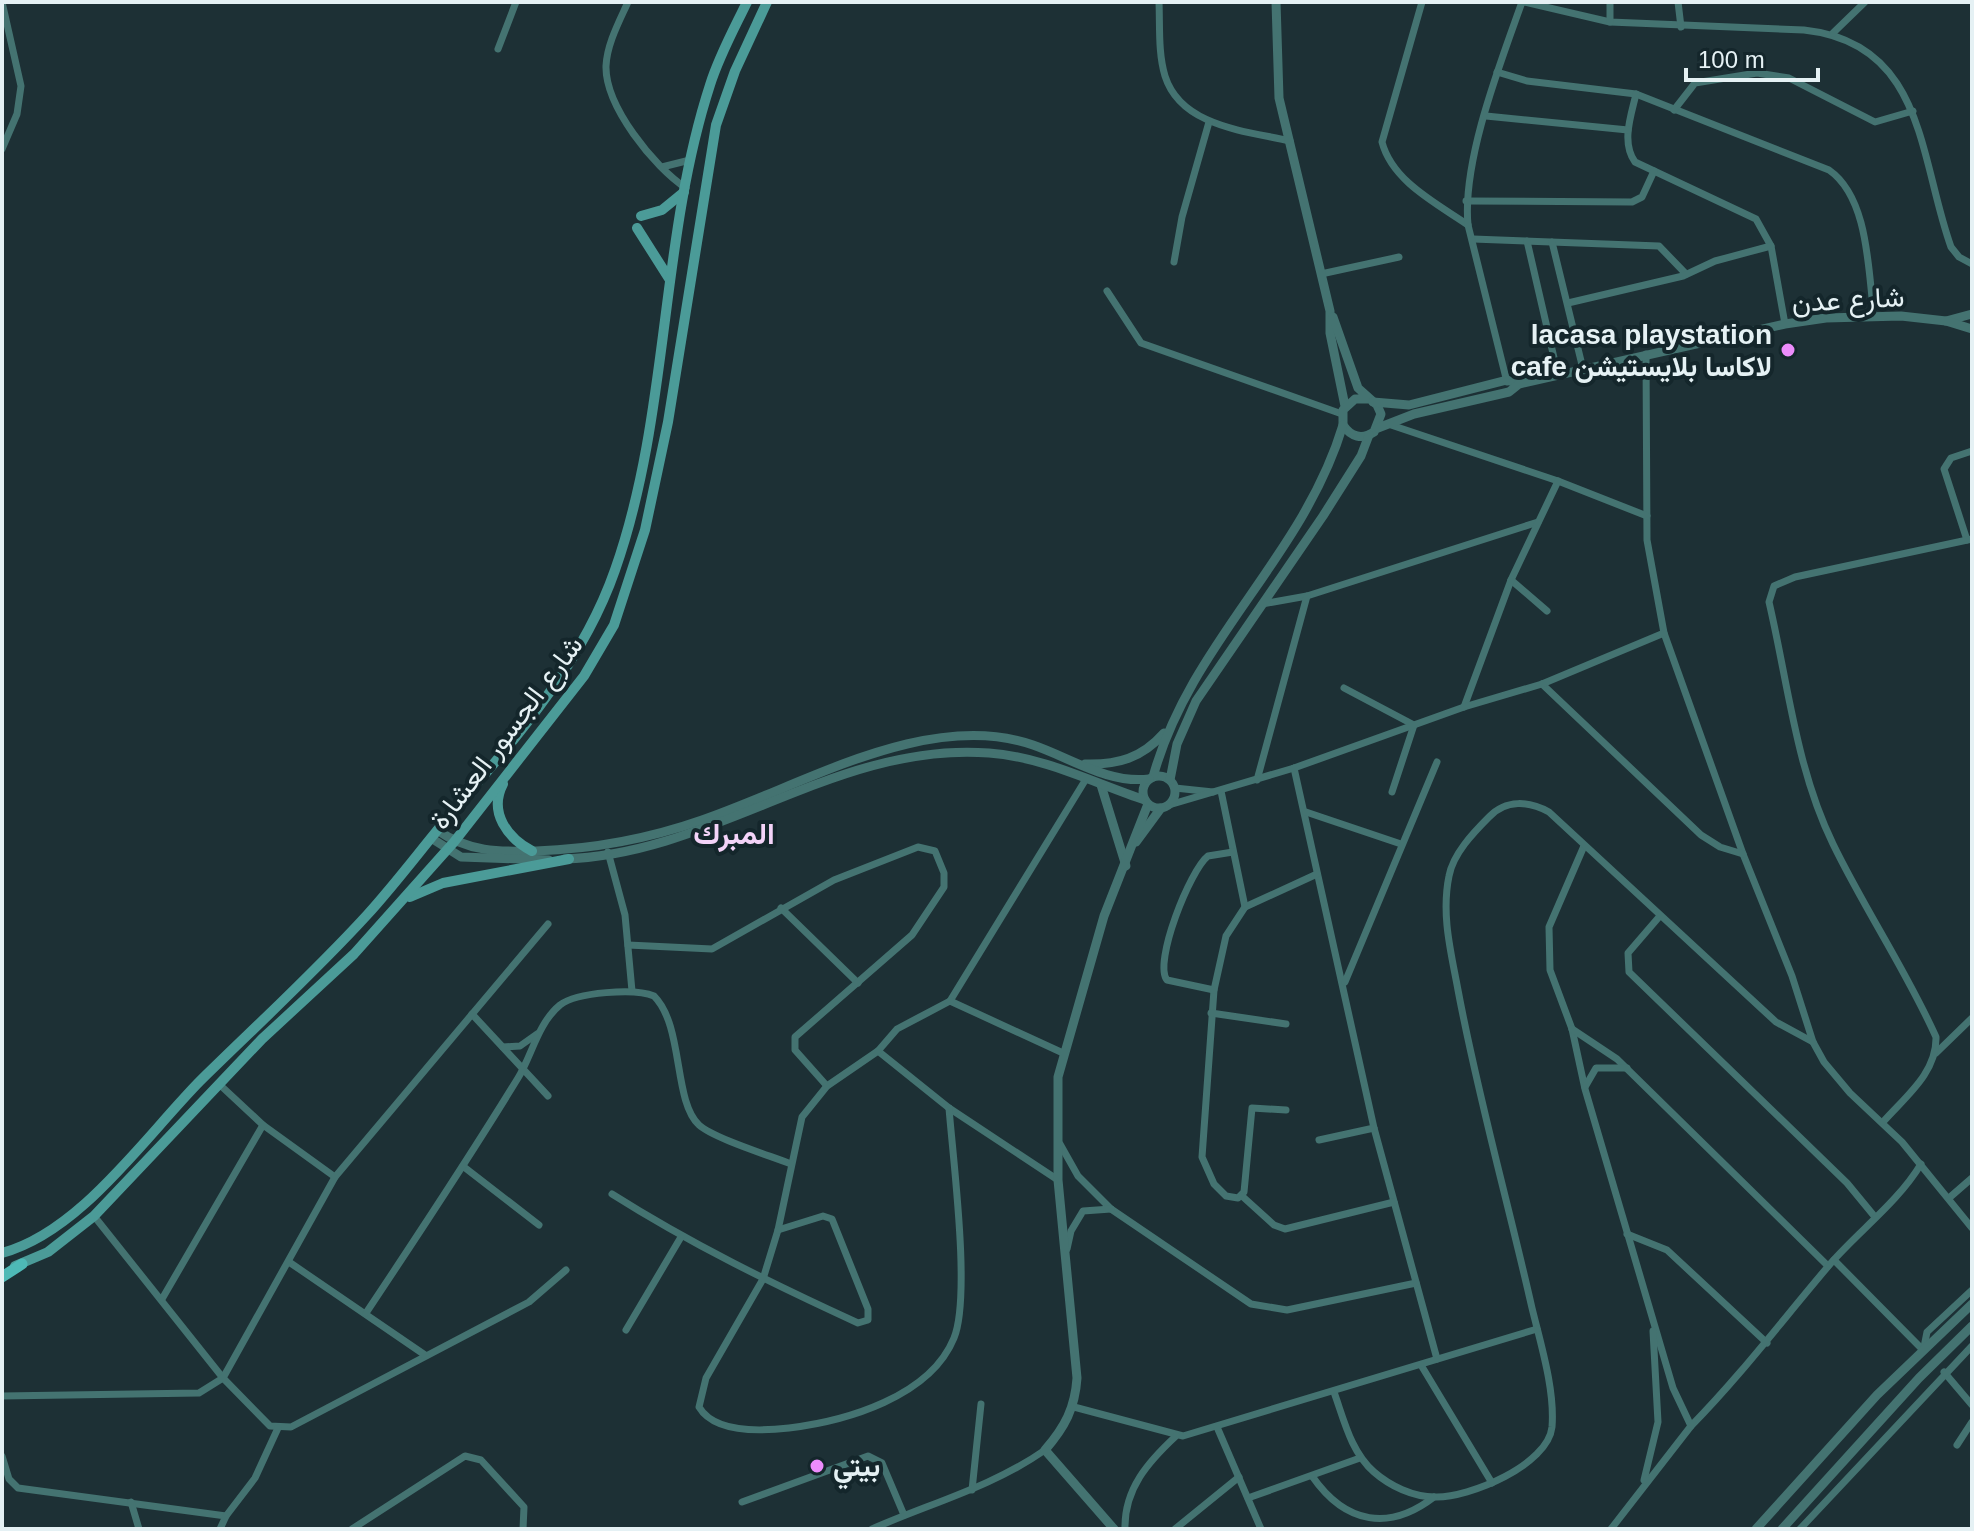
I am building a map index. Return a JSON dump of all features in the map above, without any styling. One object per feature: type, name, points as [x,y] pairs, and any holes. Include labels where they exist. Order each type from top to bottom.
[{"type":"main road","name":"شارع الجسور العشارة","points":[[2,1253],[32,1244],[68,1219],[182,1100],[340,944],[553,688],[602,603],[632,510],[692,160],[716,67],[747,2]]},
{"type":"main road","name":"شارع الجسور العشارة","points":[[2,1270],[48,1252],[94,1216],[262,1039],[354,954],[450,846],[584,676],[623,601],[645,530],[661,459],[716,125],[735,71],[767,2]]},
{"type":"main road","points":[[641,216],[671,205],[686,189]]},
{"type":"main road","points":[[637,228],[671,282]]},
{"type":"main road","points":[[680,228],[698,234]]},
{"type":"main road","points":[[677,244],[695,251]]},
{"type":"main road","points":[[508,773],[499,791],[500,817],[512,838],[532,851]]},
{"type":"main road","points":[[404,899],[443,883],[569,859]]},
{"type":"main road","points":[[2,1277],[22,1264]]},
{"type":"street","points":[[2,2],[21,86],[17,114],[2,149]]},
{"type":"street","points":[[498,49],[516,2]]},
{"type":"street","points":[[628,2],[608,51],[606,68],[609,90],[638,140],[686,189]]},
{"type":"street","points":[[1159,2],[1166,79],[1181,101],[1209,122],[1290,141]]},
{"type":"street","points":[[1136,842],[1165,807],[1184,723],[1361,456],[1381,414],[1353,377],[1330,311],[1279,98],[1276,2]]},
{"type":"street","points":[[1422,2],[1382,142],[1385,154],[1400,173],[1468,225]]},
{"type":"street","points":[[1509,392],[1468,225],[1466,201],[1497,72],[1523,2],[1610,22],[1833,33],[1847,39],[1903,89],[1913,111],[1951,247],[1972,264]]},
{"type":"street","points":[[1610,2],[1610,22]]},
{"type":"street","points":[[1678,2],[1681,27]]},
{"type":"street","points":[[1833,33],[1865,2]]},
{"type":"street","points":[[1497,72],[1527,81],[1636,94],[1814,164],[1838,177],[1850,194],[1859,223],[1874,316]]},
{"type":"street","points":[[1674,110],[1695,83],[1757,73],[1789,78],[1875,122],[1913,111]]},
{"type":"street","points":[[1636,94],[1628,130],[1629,154],[1635,162],[1746,211],[1763,229],[1771,246],[1785,324]]},
{"type":"street","points":[[1486,116],[1628,130]]},
{"type":"street","points":[[1174,262],[1209,122]]},
{"type":"street","points":[[662,167],[692,160]]},
{"type":"street","points":[[1466,201],[1632,202],[1642,197],[1654,171]]},
{"type":"street","points":[[1473,239],[1659,246],[1686,274]]},
{"type":"street","points":[[1527,241],[1558,375]]},
{"type":"street","points":[[1552,242],[1583,369]]},
{"type":"street","points":[[1568,303],[1686,274],[1715,261],[1771,246]]},
{"type":"street","points":[[1321,274],[1399,257]]},
{"type":"street","points":[[1107,291],[1141,343],[1344,415]]},
{"type":"street","points":[[1330,311],[1330,333],[1344,415],[1354,435],[1373,432]]},
{"type":"street","name":"شارع عدن","points":[[1946,321],[1972,314]]},
{"type":"street","name":"شارع عدن","points":[[1373,432],[1436,408],[1509,392],[1519,384],[1785,324],[1874,316],[1946,321],[1972,329]]},
{"type":"street","points":[[1646,354],[1647,540],[1664,633],[1743,854],[1792,976],[1813,1042],[1834,1075],[1883,1122],[1971,1225]]},
{"type":"street","points":[[872,1529],[1019,1468],[1045,1450],[1062,1431],[1074,1407],[1076,1364],[1058,1180],[1058,1077],[1104,916],[1136,842],[1146,802],[1143,791],[1151,778],[1166,731],[1201,667],[1305,513],[1336,449],[1344,415],[1355,399],[1409,405],[1507,380],[1519,384]]},
{"type":"street","points":[[1388,424],[1558,481],[1647,516]]},
{"type":"street","points":[[1936,1053],[1936,1037],[1920,1002],[1832,843],[1817,804],[1796,731],[1769,602],[1774,586],[1795,577],[1970,539],[1944,469],[1951,458],[1972,451]]},
{"type":"street","points":[[1464,707],[1511,580],[1558,481]]},
{"type":"street","points":[[1262,604],[1307,596],[1538,522]]},
{"type":"street","points":[[1511,580],[1547,611]]},
{"type":"street","points":[[1257,780],[1307,596]]},
{"type":"street","points":[[434,834],[461,857],[478,860],[609,857],[704,830],[782,796],[893,759],[934,752],[987,752],[1018,756],[1165,807],[1294,768],[1464,707],[1542,684],[1664,633]]},
{"type":"street","points":[[1542,684],[1701,835],[1720,847],[1743,854]]},
{"type":"street","points":[[1344,688],[1414,725]]},
{"type":"street","points":[[1392,792],[1414,725]]},
{"type":"street","points":[[1081,764],[1101,765],[1132,758],[1151,747],[1166,731]]},
{"type":"street","points":[[450,846],[532,851],[607,845],[699,821],[798,780],[882,751],[949,736],[998,737],[1031,744],[1111,776],[1151,778],[1218,792]]},
{"type":"street","points":[[1344,984],[1437,762]]},
{"type":"street","points":[[1294,768],[1374,1128],[1437,1359]]},
{"type":"street","points":[[949,1108],[960,1318],[955,1337],[938,1364],[907,1388],[840,1419],[779,1429],[713,1422],[699,1407],[700,1393],[763,1279],[778,1230],[802,1117],[827,1086],[878,1051],[897,1029],[950,1001],[1086,779]]},
{"type":"street","points":[[1101,785],[1126,866]]},
{"type":"street","points":[[1218,792],[1245,907]]},
{"type":"street","points":[[1334,1392],[1360,1458],[1394,1486],[1434,1497],[1473,1491],[1492,1483],[1540,1454],[1549,1442],[1551,1403],[1537,1329],[1471,1060],[1445,926],[1449,874],[1458,853],[1479,827],[1506,805],[1535,804],[1549,812],[1776,1022],[1813,1042]]},
{"type":"street","points":[[1306,812],[1401,844]]},
{"type":"street","points":[[607,845],[619,886],[632,991]]},
{"type":"street","points":[[1584,846],[1556,907],[1547,946],[1550,970],[1572,1029],[1585,1089],[1673,1388],[1691,1426]]},
{"type":"street","points":[[628,945],[712,949],[727,944],[781,908],[834,880],[918,847],[935,851],[944,873],[944,887],[912,935],[795,1037],[795,1050],[827,1086]]},
{"type":"street","points":[[1214,990],[1167,980],[1162,964],[1192,874],[1208,856],[1233,852]]},
{"type":"street","points":[[1242,1196],[1234,1199],[1226,1196],[1214,1184],[1202,1157],[1208,1112],[1211,1013],[1226,936],[1245,907],[1317,874]]},
{"type":"street","points":[[781,908],[858,983]]},
{"type":"street","points":[[1659,917],[1628,953],[1629,972],[1847,1183],[1875,1217]]},
{"type":"street","points":[[2,1396],[199,1393],[223,1378],[335,1177],[548,924]]},
{"type":"street","points":[[503,1047],[520,1046],[538,1032],[558,1006],[566,1001],[632,991],[654,996],[664,1010],[690,1108],[701,1127],[791,1164]]},
{"type":"street","points":[[950,1001],[1063,1053]]},
{"type":"street","points":[[1211,1013],[1286,1024]]},
{"type":"street","points":[[472,1014],[548,1096]]},
{"type":"street","points":[[1883,1122],[1925,1075],[1936,1053],[1972,1018]]},
{"type":"street","points":[[1572,1029],[1627,1068],[1923,1348]]},
{"type":"street","points":[[366,1313],[464,1167],[523,1070],[538,1032]]},
{"type":"street","points":[[878,1051],[949,1108],[1058,1180]]},
{"type":"street","points":[[1585,1089],[1596,1068],[1627,1068]]},
{"type":"street","points":[[219,1084],[263,1125],[335,1177]]},
{"type":"street","points":[[1242,1196],[1251,1110],[1255,1107],[1286,1110]]},
{"type":"street","points":[[162,1299],[263,1125]]},
{"type":"street","points":[[1319,1140],[1374,1128]]},
{"type":"street","points":[[1057,1139],[1078,1176],[1111,1209],[1232,1294],[1268,1309],[1315,1305],[1416,1283]]},
{"type":"street","points":[[1611,1529],[1691,1426],[1767,1343],[1831,1263],[1903,1189],[1921,1164]]},
{"type":"street","points":[[464,1167],[539,1225]]},
{"type":"street","points":[[1949,1198],[1972,1178]]},
{"type":"street","points":[[612,1194],[681,1237],[763,1279],[858,1323],[868,1320],[868,1309],[832,1219],[823,1216],[778,1230]]},
{"type":"street","points":[[1242,1196],[1274,1225],[1285,1229],[1394,1202]]},
{"type":"street","points":[[1065,1261],[1076,1218],[1095,1208],[1111,1209]]},
{"type":"street","points":[[94,1216],[223,1378],[270,1426],[278,1428],[291,1427],[529,1302],[566,1270]]},
{"type":"street","points":[[1627,1234],[1667,1250],[1767,1343]]},
{"type":"street","points":[[626,1330],[681,1237]]},
{"type":"street","points":[[289,1262],[425,1355]]},
{"type":"street","points":[[1923,1348],[1927,1332],[1972,1290]]},
{"type":"street","points":[[1756,1529],[1923,1348],[1972,1304]]},
{"type":"street","points":[[1640,1489],[1650,1463],[1658,1422],[1652,1317]]},
{"type":"street","points":[[1782,1529],[1919,1378],[1972,1326]]},
{"type":"street","points":[[1074,1407],[1176,1436],[1217,1427],[1537,1329]]},
{"type":"street","points":[[1800,1529],[1944,1372],[1972,1346]]},
{"type":"street","points":[[1421,1365],[1492,1483]]},
{"type":"street","points":[[1944,1372],[1972,1405]]},
{"type":"street","points":[[972,1490],[981,1404]]},
{"type":"street","points":[[1957,1445],[1972,1422]]},
{"type":"street","points":[[1217,1427],[1261,1529]]},
{"type":"street","points":[[220,1529],[226,1516],[255,1478],[278,1428]]},
{"type":"street","points":[[1125,1529],[1133,1485],[1152,1459],[1176,1436]]},
{"type":"street","points":[[1045,1450],[1114,1529]]},
{"type":"street","points":[[2,1456],[9,1479],[18,1488],[226,1516]]},
{"type":"street","points":[[352,1529],[465,1456],[481,1460],[497,1473],[524,1507],[523,1529]]},
{"type":"street","points":[[742,1502],[868,1456],[882,1463],[904,1515]]},
{"type":"street","points":[[1248,1498],[1360,1458]]},
{"type":"street","points":[[1312,1476],[1341,1514],[1370,1528],[1419,1518],[1434,1497]]},
{"type":"street","points":[[1175,1529],[1239,1477]]},
{"type":"street","points":[[131,1502],[139,1529]]},
{"type":"place","name":"lacasa playstation cafe لاكاسا بلايستيشن","points":[[1788,350]]},
{"type":"place","name":"بيتي","points":[[817,1466]]},
{"type":"district","name":"المبرك","points":[[734,834]]}]
